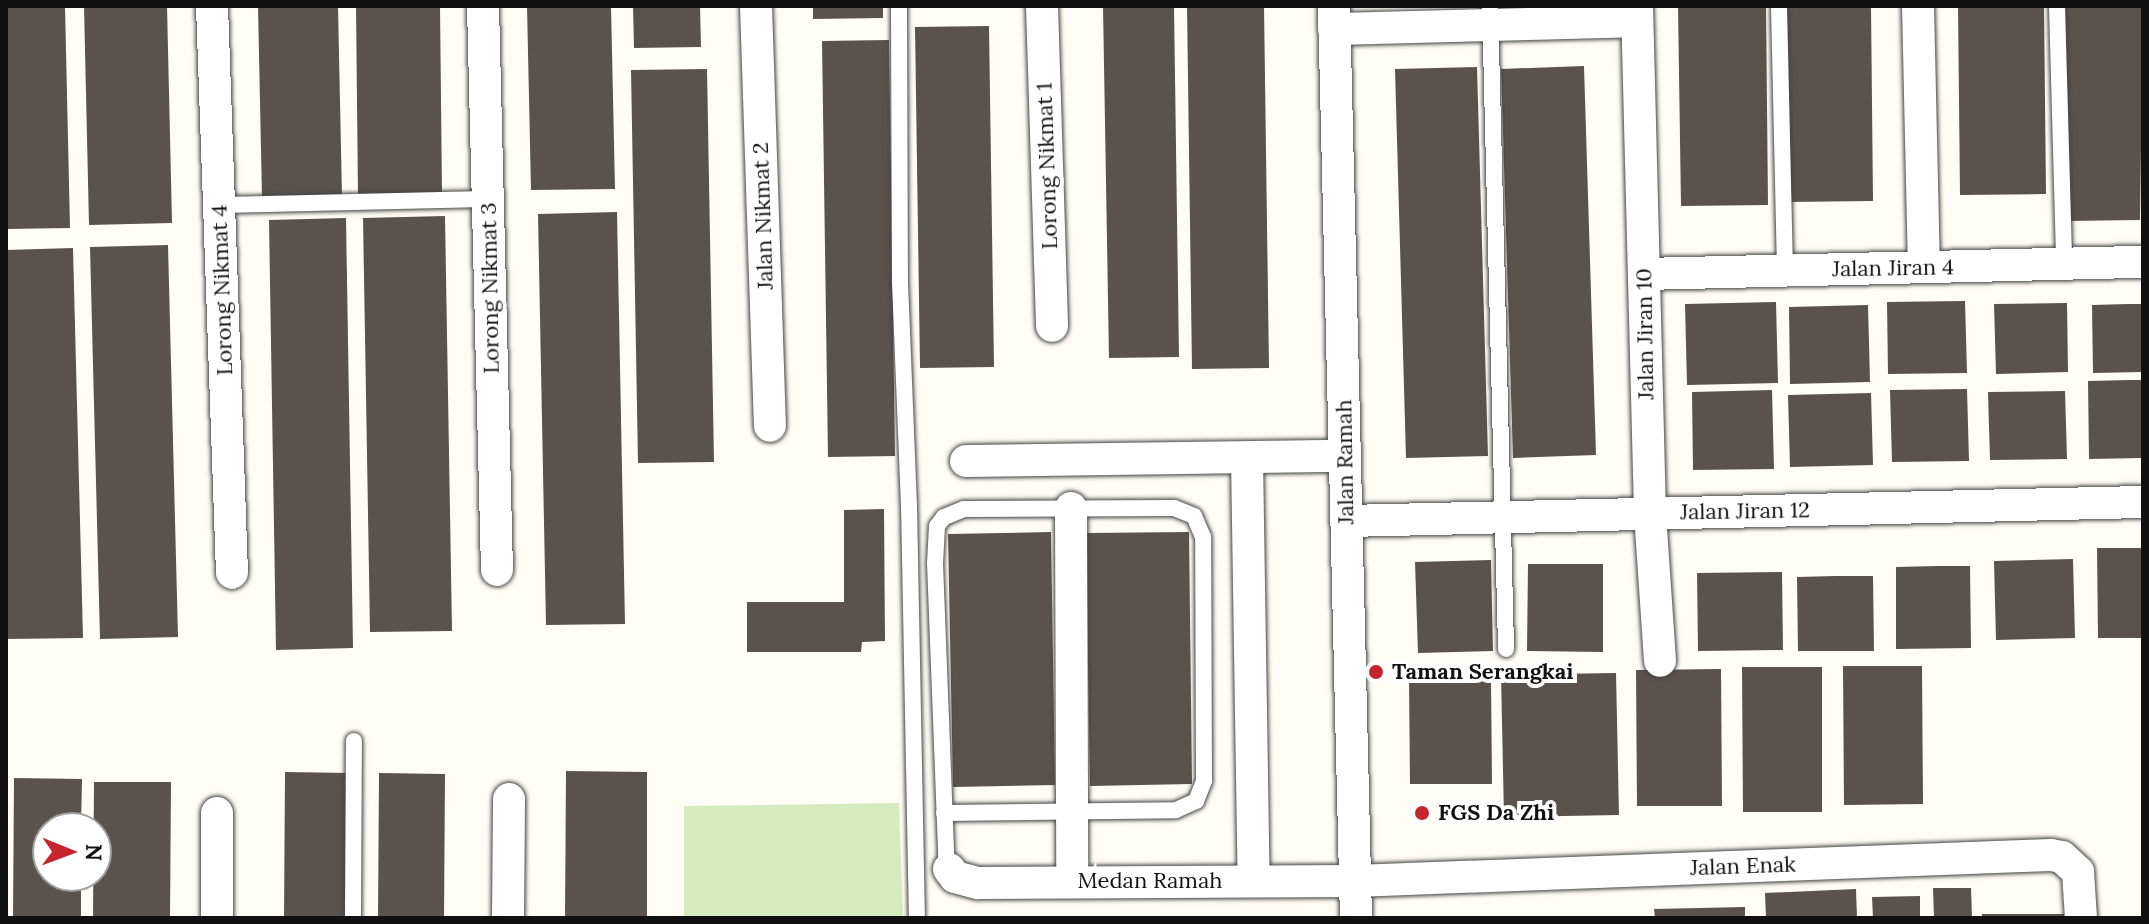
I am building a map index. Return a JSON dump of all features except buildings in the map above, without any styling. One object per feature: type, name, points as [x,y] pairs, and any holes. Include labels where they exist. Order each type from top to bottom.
[{"type":"street","name":"Lorong Nikmat 4","points":[[212,6],[232,573]]},
{"type":"street","name":"Lorong Nikmat 3","points":[[483,6],[497,570]]},
{"type":"street","name":"Jalan Nikmat 2","points":[[756,6],[770,426]]},
{"type":"street","name":"Lorong Nikmat 1","points":[[1042,6],[1052,326]]},
{"type":"street","points":[[1918,6],[1924,267]]},
{"type":"street","points":[[1334,17],[1637,14]]},
{"type":"street","name":"Jalan Jiran 10","points":[[1637,14],[1650,514],[1660,661]]},
{"type":"street","name":"Jalan Ramah","points":[[1334,17],[1356,918]]},
{"type":"street","name":"Jalan Jiran 4","points":[[1644,274],[2143,262]]},
{"type":"street","points":[[966,461],[1345,456]]},
{"type":"street","points":[[1247,458],[1254,881]]},
{"type":"street","name":"Jalan Jiran 12","points":[[1347,521],[2143,502]]},
{"type":"street","points":[[1071,508],[1072,881]]},
{"type":"street","points":[[508,918],[509,799]]},
{"type":"street","points":[[217,813],[217,918]]},
{"type":"street","name":"Jalan Enak","points":[[1355,881],[2051,855],[2062,857],[2078,872],[2081,918]]},
{"type":"street","name":"Medan Ramah","points":[[949,869],[955,877],[978,883],[1355,881]]},
{"type":"lane","points":[[899,6],[900,282],[909,505],[917,918]]},
{"type":"lane","points":[[1779,6],[1785,270]]},
{"type":"lane","points":[[2057,6],[2064,264]]},
{"type":"lane","points":[[1490,15],[1506,649]]},
{"type":"lane","points":[[219,205],[488,199]]},
{"type":"lane","points":[[944,813],[1176,810],[1187,807],[1202,792],[1203,537],[1194,516],[1185,510],[1071,508],[953,511],[937,526],[935,563],[944,813],[949,869]]},
{"type":"lane","points":[[353,918],[354,741]]},
{"type":"green space","points":[[899,803],[903,918],[684,918],[684,806]]},
{"type":"place","name":"Taman Serangkai","points":[[1376,672]]},
{"type":"place","name":"FGS Da Zhi","points":[[1422,813]]}]
